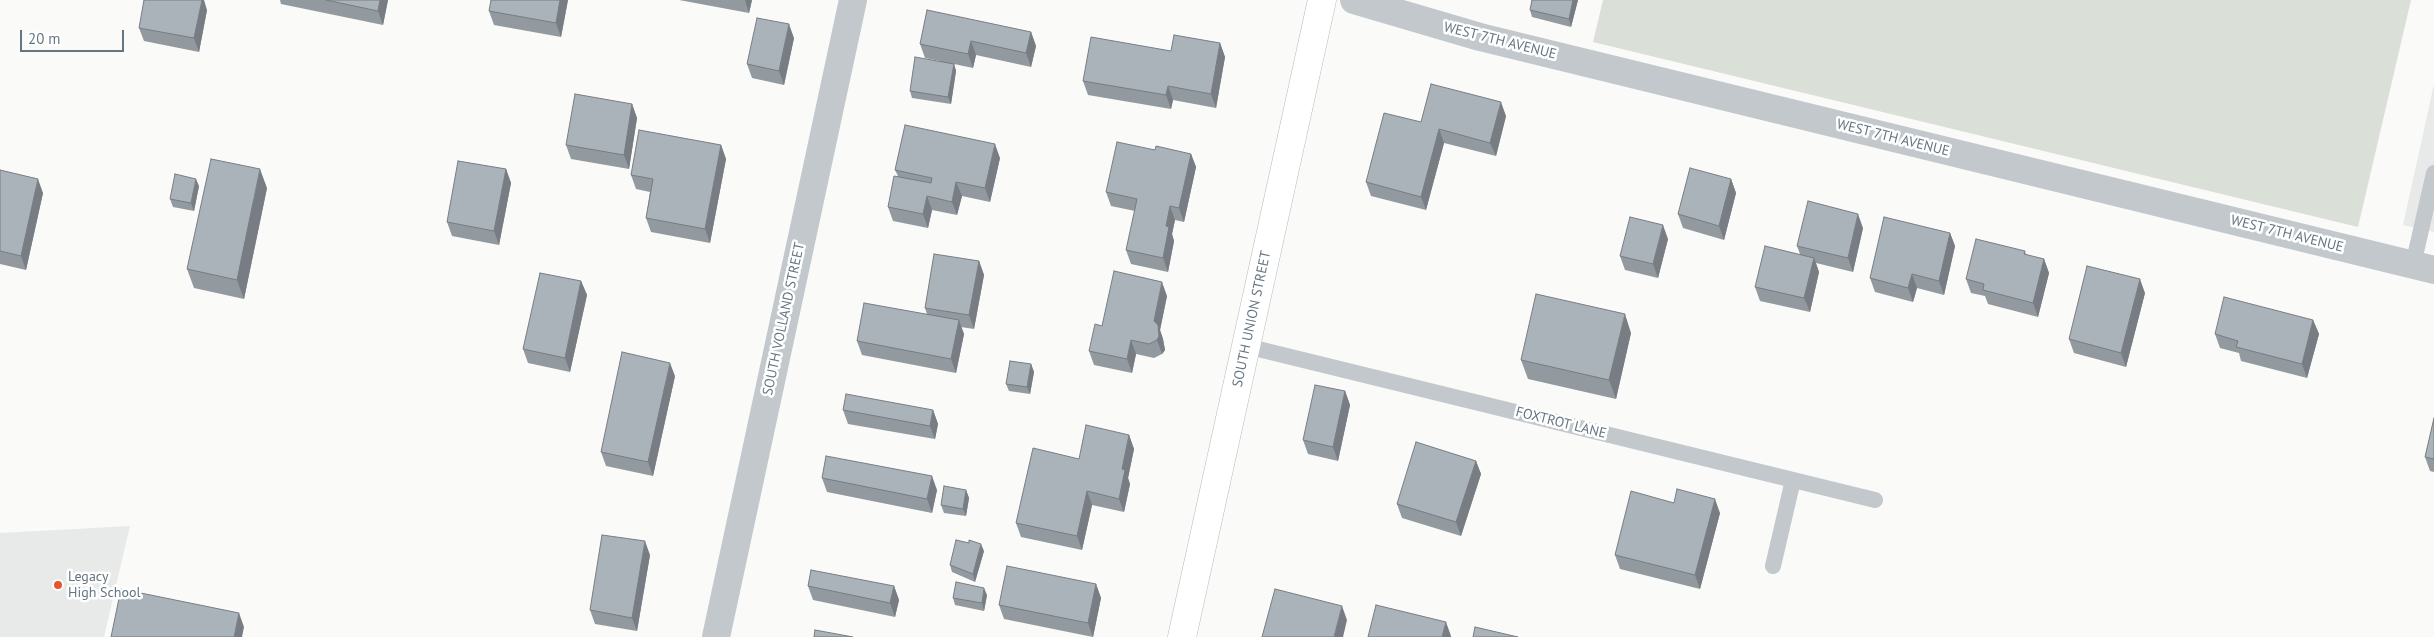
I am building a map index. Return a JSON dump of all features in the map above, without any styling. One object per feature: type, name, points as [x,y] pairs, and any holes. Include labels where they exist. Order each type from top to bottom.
[{"type":"main road","name":"SOUTH UNION STREET","points":[[1182,637],[1322,0]]},
{"type":"street","name":"SOUTH VOLLAND STREET","points":[[716,637],[853,0]]},
{"type":"street","name":"WEST 7TH AVENUE","points":[[1354,0],[1480,37],[2424,267]]},
{"type":"lane","points":[[2424,267],[2434,173]]},
{"type":"lane","name":"FOXTROT LANE","points":[[1246,346],[1875,500]]},
{"type":"lane","points":[[1773,566],[1793,480]]},
{"type":"shaded area","points":[[1603,0],[2411,0],[2358,227],[1593,42]]},
{"type":"shaded area","points":[[2434,84],[2434,232],[2403,225]]},
{"type":"shaded area","name":"Legacy High School","points":[[130,526],[104,637],[0,637],[0,533]]},
{"type":"building","points":[[144,0],[202,0],[194,38],[139,28]]},
{"type":"building","points":[[326,0],[380,0],[378,11]]},
{"type":"building","points":[[491,0],[560,0],[556,23],[489,11]]},
{"type":"building","points":[[1532,0],[1573,0],[1569,19],[1530,10]]},
{"type":"building","points":[[927,10],[1031,32],[1026,53],[971,41],[968,54],[920,44]]},
{"type":"building","points":[[757,18],[789,24],[779,71],[747,64]]},
{"type":"building","points":[[1174,35],[1220,43],[1211,94],[1168,86],[1166,95],[1083,81],[1091,37],[1171,51]]},
{"type":"building","points":[[915,57],[954,64],[948,97],[910,91]]},
{"type":"building","points":[[1431,84],[1501,102],[1490,143],[1439,129],[1421,197],[1366,182],[1384,113],[1421,122]]},
{"type":"building","points":[[575,94],[632,104],[624,155],[566,145]]},
{"type":"building","points":[[905,125],[995,144],[985,188],[956,182],[952,202],[927,196],[923,214],[888,207],[894,176],[931,183],[932,178],[895,170]]},
{"type":"building","points":[[639,130],[721,145],[705,229],[646,218],[653,179],[631,175]]},
{"type":"building","points":[[1117,142],[1155,150],[1156,146],[1191,154],[1179,208],[1170,206],[1166,226],[1169,227],[1163,258],[1126,250],[1137,199],[1106,192]]},
{"type":"building","points":[[211,159],[260,169],[237,280],[187,269]]},
{"type":"building","points":[[458,161],[506,169],[494,231],[447,222]]},
{"type":"building","points":[[1690,168],[1731,179],[1719,226],[1678,214]]},
{"type":"building","points":[[0,170],[38,179],[21,256],[0,251]]},
{"type":"building","points":[[175,174],[196,179],[191,203],[170,199]]},
{"type":"building","points":[[1808,201],[1858,214],[1848,258],[1797,246]]},
{"type":"building","points":[[1630,217],[1663,225],[1653,264],[1620,256]]},
{"type":"building","points":[[1884,217],[1950,233],[1939,281],[1912,274],[1908,288],[1870,278]]},
{"type":"building","points":[[1976,239],[2025,251],[2024,254],[2044,259],[2033,303],[1983,290],[1984,284],[1966,279]]},
{"type":"building","points":[[1765,246],[1814,258],[1804,298],[1755,287]]},
{"type":"building","points":[[934,254],[979,261],[969,315],[925,308]]},
{"type":"building","points":[[2087,266],[2140,279],[2121,353],[2069,339]]},
{"type":"building","points":[[1114,271],[1162,282],[1154,321],[1158,325],[1159,336],[1157,340],[1149,344],[1131,340],[1127,359],[1089,351],[1095,324],[1102,326]]},
{"type":"building","points":[[540,273],[581,281],[565,358],[523,349]]},
{"type":"building","points":[[1536,294],[1625,314],[1609,380],[1521,360]]},
{"type":"building","points":[[2224,297],[2313,320],[2302,364],[2236,347],[2238,341],[2215,334]]},
{"type":"building","points":[[864,303],[959,320],[951,359],[857,341]]},
{"type":"building","points":[[622,352],[670,363],[648,462],[601,452]]},
{"type":"building","points":[[1010,361],[1031,364],[1027,387],[1006,384]]},
{"type":"building","points":[[1315,385],[1345,391],[1333,447],[1303,440]]},
{"type":"building","points":[[846,394],[933,410],[930,426],[843,410]]},
{"type":"building","points":[[2434,418],[2434,459],[2425,457]]},
{"type":"building","points":[[1086,425],[1129,435],[1122,469],[1125,470],[1119,499],[1087,491],[1077,536],[1016,523],[1033,448],[1079,459]]},
{"type":"building","points":[[1416,442],[1476,461],[1456,522],[1397,504]]},
{"type":"building","points":[[826,456],[932,476],[927,499],[822,478]]},
{"type":"building","points":[[944,486],[966,490],[963,509],[941,505]]},
{"type":"building","points":[[1677,489],[1715,499],[1695,575],[1615,555],[1631,491],[1674,503]]},
{"type":"building","points":[[602,535],[645,541],[632,618],[590,610]]},
{"type":"building","points":[[956,540],[969,543],[969,540],[981,544],[973,574],[950,565]]},
{"type":"building","points":[[1007,566],[1096,584],[1088,623],[999,605]]},
{"type":"building","points":[[811,570],[894,586],[890,603],[808,586]]},
{"type":"building","points":[[956,582],[984,588],[982,603],[953,598]]},
{"type":"building","points":[[121,589],[239,613],[234,637],[111,637]]},
{"type":"building","points":[[1275,589],[1342,606],[1334,637],[1262,637]]},
{"type":"building","points":[[1376,605],[1446,622],[1442,637],[1368,637]]},
{"type":"building","points":[[1475,627],[1518,637],[1473,637]]},
{"type":"building","points":[[815,630],[853,637],[814,637]]},
{"type":"place","name":"Legacy High School","points":[[58,585]]}]
